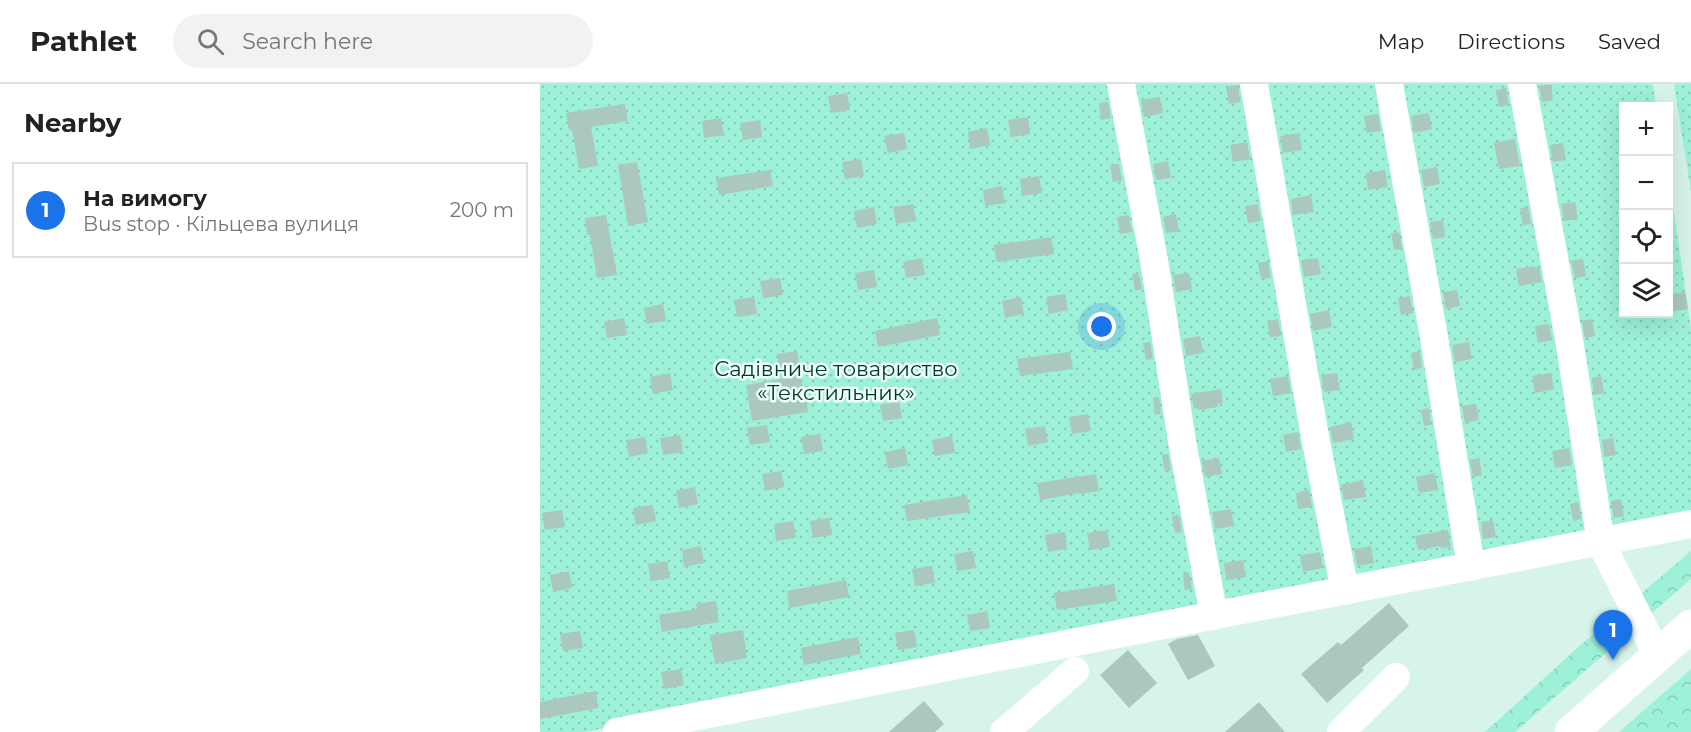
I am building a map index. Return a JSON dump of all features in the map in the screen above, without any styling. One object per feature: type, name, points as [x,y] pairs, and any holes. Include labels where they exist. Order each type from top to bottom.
[{"type":"main road","points":[[1571,732],[1691,626]]},
{"type":"street","points":[[1121,84],[1154,260],[1182,441],[1214,616]]},
{"type":"street","points":[[1254,84],[1314,431],[1345,591]]},
{"type":"street","points":[[1389,84],[1434,337],[1471,567]]},
{"type":"street","points":[[1522,84],[1569,339],[1601,543],[1658,656]]},
{"type":"street","points":[[617,732],[1691,524]]},
{"type":"street","points":[[1004,732],[1075,671]]},
{"type":"street","points":[[1341,732],[1395,677]]},
{"type":"green space","name":"Садівниче товариство «Текстильник»","points":[[540,84],[1653,84],[1655,102],[1619,102],[1619,318],[1673,318],[1673,206],[1691,328],[1691,535],[1026,644],[585,732],[540,732]]},
{"type":"green space","points":[[1674,84],[1691,84],[1691,192]]},
{"type":"green space","points":[[1691,551],[1691,579],[1515,732],[1485,732],[1575,650]]},
{"type":"green space","points":[[1691,669],[1691,732],[1619,732]]},
{"type":"building","points":[[1551,84],[1553,100],[1542,102],[1539,86]]},
{"type":"building","points":[[1238,85],[1240,102],[1229,104],[1226,87]]},
{"type":"building","points":[[1506,88],[1509,105],[1499,107],[1496,90]]},
{"type":"building","points":[[847,93],[850,110],[831,113],[828,96]]},
{"type":"building","points":[[1160,97],[1163,113],[1144,117],[1141,100]]},
{"type":"building","points":[[1108,102],[1111,118],[1101,120],[1099,103]]},
{"type":"building","points":[[625,104],[628,121],[591,127],[598,166],[579,169],[572,130],[569,130],[566,113]]},
{"type":"building","points":[[1429,113],[1432,129],[1414,133],[1411,116]]},
{"type":"building","points":[[1378,114],[1381,131],[1367,133],[1364,116]]},
{"type":"building","points":[[1028,117],[1030,134],[1011,137],[1008,120]]},
{"type":"building","points":[[721,118],[724,135],[704,138],[702,121]]},
{"type":"building","points":[[760,120],[762,137],[743,140],[740,123]]},
{"type":"building","points":[[987,128],[990,145],[970,149],[968,132]]},
{"type":"building","points":[[904,133],[907,149],[888,153],[884,136]]},
{"type":"building","points":[[1299,133],[1302,150],[1283,153],[1280,136]]},
{"type":"building","points":[[1515,139],[1520,166],[1499,169],[1494,143]]},
{"type":"building","points":[[1247,142],[1250,159],[1233,162],[1230,145]]},
{"type":"building","points":[[1563,143],[1566,160],[1553,162],[1550,145]]},
{"type":"building","points":[[861,159],[864,176],[845,179],[842,162]]},
{"type":"building","points":[[1168,161],[1171,178],[1156,180],[1153,164]]},
{"type":"building","points":[[637,162],[648,222],[628,226],[618,165]]},
{"type":"building","points":[[1119,164],[1122,181],[1113,182],[1110,165]]},
{"type":"building","points":[[1437,167],[1440,184],[1424,187],[1421,170]]},
{"type":"building","points":[[770,170],[773,186],[719,195],[716,178]]},
{"type":"building","points":[[1385,170],[1388,187],[1368,190],[1366,173]]},
{"type":"building","points":[[1039,176],[1042,193],[1022,196],[1020,179]]},
{"type":"building","points":[[1002,186],[1005,203],[985,206],[983,190]]},
{"type":"building","points":[[1311,195],[1314,212],[1293,215],[1291,199]]},
{"type":"building","points":[[1575,202],[1578,219],[1564,221],[1561,204]]},
{"type":"building","points":[[913,204],[916,221],[896,224],[893,207]]},
{"type":"building","points":[[1258,204],[1261,221],[1248,223],[1245,206]]},
{"type":"building","points":[[874,207],[877,224],[857,228],[854,211]]},
{"type":"building","points":[[1528,207],[1531,224],[1523,225],[1520,208]]},
{"type":"building","points":[[1176,214],[1179,231],[1166,233],[1163,217]]},
{"type":"building","points":[[606,215],[617,275],[597,278],[585,218]]},
{"type":"building","points":[[1129,215],[1132,232],[1120,234],[1117,217]]},
{"type":"building","points":[[1443,220],[1445,237],[1433,239],[1430,222]]},
{"type":"building","points":[[1399,232],[1402,249],[1394,250],[1391,233]]},
{"type":"building","points":[[1051,237],[1054,254],[997,262],[994,245]]},
{"type":"building","points":[[922,258],[925,275],[906,278],[903,262]]},
{"type":"building","points":[[1318,258],[1321,274],[1304,277],[1301,260]]},
{"type":"building","points":[[1583,259],[1586,276],[1575,278],[1571,261]]},
{"type":"building","points":[[1268,261],[1271,278],[1261,279],[1258,263]]},
{"type":"building","points":[[1535,266],[1535,268],[1539,267],[1542,282],[1519,286],[1516,269]]},
{"type":"building","points":[[874,270],[877,287],[858,290],[855,273]]},
{"type":"building","points":[[1139,273],[1142,289],[1135,291],[1132,274]]},
{"type":"building","points":[[1189,273],[1192,289],[1176,292],[1173,275]]},
{"type":"building","points":[[780,278],[783,295],[763,298],[760,281]]},
{"type":"building","points":[[1457,290],[1460,306],[1446,309],[1443,292]]},
{"type":"building","points":[[1685,292],[1688,309],[1673,311],[1673,294]]},
{"type":"building","points":[[1065,294],[1068,310],[1049,314],[1046,297]]},
{"type":"building","points":[[1410,296],[1413,313],[1401,315],[1398,298]]},
{"type":"building","points":[[754,297],[757,314],[737,317],[734,300]]},
{"type":"building","points":[[1021,297],[1024,314],[1005,318],[1002,301]]},
{"type":"building","points":[[663,304],[666,321],[647,324],[644,308]]},
{"type":"building","points":[[1329,310],[1332,327],[1313,331],[1310,314]]},
{"type":"building","points":[[624,318],[627,335],[607,338],[604,322]]},
{"type":"building","points":[[937,318],[940,335],[878,347],[875,331]]},
{"type":"building","points":[[1278,319],[1281,336],[1270,337],[1267,321]]},
{"type":"building","points":[[1592,319],[1595,336],[1585,338],[1582,321]]},
{"type":"building","points":[[1549,324],[1552,340],[1538,343],[1535,326]]},
{"type":"building","points":[[1200,336],[1203,353],[1186,356],[1183,339]]},
{"type":"building","points":[[1150,342],[1153,359],[1146,360],[1143,343]]},
{"type":"building","points":[[1469,342],[1472,359],[1455,362],[1452,345]]},
{"type":"building","points":[[797,351],[808,412],[752,421],[746,385],[781,379],[777,354]]},
{"type":"building","points":[[1420,351],[1422,368],[1414,370],[1411,353]]},
{"type":"building","points":[[1070,352],[1073,369],[1020,376],[1017,359]]},
{"type":"building","points":[[670,373],[673,390],[653,394],[650,377]]},
{"type":"building","points":[[1337,373],[1340,390],[1324,392],[1321,375]]},
{"type":"building","points":[[1551,373],[1554,389],[1535,393],[1532,376]]},
{"type":"building","points":[[1288,376],[1291,393],[1273,396],[1270,379]]},
{"type":"building","points":[[1601,376],[1604,393],[1594,395],[1592,378]]},
{"type":"building","points":[[1221,389],[1223,403],[1217,404],[1218,407],[1194,409],[1191,394]]},
{"type":"building","points":[[1159,397],[1161,414],[1155,415],[1153,398]]},
{"type":"building","points":[[899,401],[902,418],[883,421],[880,405]]},
{"type":"building","points":[[1476,404],[1479,420],[1465,423],[1462,406]]},
{"type":"building","points":[[1429,408],[1431,425],[1424,426],[1421,410]]},
{"type":"building","points":[[1088,414],[1091,431],[1072,434],[1069,417]]},
{"type":"building","points":[[1351,422],[1354,439],[1333,443],[1330,427]]},
{"type":"building","points":[[767,425],[770,442],[750,445],[747,428]]},
{"type":"building","points":[[1045,426],[1048,442],[1028,446],[1025,429]]},
{"type":"building","points":[[1298,432],[1301,449],[1286,452],[1283,435]]},
{"type":"building","points":[[820,434],[823,451],[804,454],[801,437]]},
{"type":"building","points":[[680,435],[683,452],[663,455],[660,438]]},
{"type":"building","points":[[952,436],[955,453],[935,456],[932,440]]},
{"type":"building","points":[[645,437],[648,453],[629,457],[626,440]]},
{"type":"building","points":[[1613,438],[1616,455],[1604,457],[1602,440]]},
{"type":"building","points":[[905,448],[908,465],[888,469],[885,452]]},
{"type":"building","points":[[1569,448],[1572,465],[1555,468],[1552,451]]},
{"type":"building","points":[[1168,454],[1171,470],[1165,472],[1162,455]]},
{"type":"building","points":[[1219,458],[1222,474],[1205,477],[1202,461]]},
{"type":"building","points":[[1479,458],[1482,475],[1473,477],[1470,460]]},
{"type":"building","points":[[781,471],[784,487],[765,491],[762,474]]},
{"type":"building","points":[[1435,473],[1438,490],[1419,493],[1416,477]]},
{"type":"building","points":[[1096,474],[1099,491],[1040,500],[1037,483]]},
{"type":"building","points":[[1363,480],[1366,497],[1344,500],[1341,485]]},
{"type":"building","points":[[695,487],[698,504],[679,508],[676,491]]},
{"type":"building","points":[[1309,490],[1312,507],[1298,509],[1296,493]]},
{"type":"building","points":[[967,495],[970,512],[907,521],[904,505]]},
{"type":"building","points":[[1621,499],[1624,516],[1614,518],[1611,501]]},
{"type":"building","points":[[1578,502],[1581,519],[1573,521],[1570,504]]},
{"type":"building","points":[[653,505],[656,521],[636,525],[633,508]]},
{"type":"building","points":[[1231,509],[1234,526],[1215,529],[1212,512]]},
{"type":"building","points":[[562,510],[565,527],[545,530],[542,513]]},
{"type":"building","points":[[1179,515],[1182,532],[1175,533],[1172,516]]},
{"type":"building","points":[[829,518],[832,535],[813,538],[810,521]]},
{"type":"building","points":[[1493,520],[1496,537],[1483,539],[1481,522]]},
{"type":"building","points":[[793,521],[796,538],[776,541],[774,524]]},
{"type":"building","points":[[1107,530],[1110,547],[1090,550],[1087,533]]},
{"type":"building","points":[[1448,530],[1451,547],[1441,548],[1441,546],[1418,550],[1415,536]]},
{"type":"building","points":[[1065,532],[1067,549],[1048,552],[1045,535]]},
{"type":"building","points":[[701,546],[704,563],[684,567],[682,550]]},
{"type":"building","points":[[1371,546],[1374,563],[1357,566],[1354,549]]},
{"type":"building","points":[[973,551],[976,568],[957,571],[954,554]]},
{"type":"building","points":[[1320,552],[1323,568],[1303,572],[1300,555]]},
{"type":"building","points":[[1243,560],[1246,577],[1226,580],[1224,563]]},
{"type":"building","points":[[667,561],[670,578],[651,581],[648,564]]},
{"type":"building","points":[[932,566],[935,583],[915,586],[912,569]]},
{"type":"building","points":[[569,571],[572,588],[553,592],[550,575]]},
{"type":"building","points":[[1189,573],[1192,589],[1185,590],[1183,574]]},
{"type":"building","points":[[846,580],[849,597],[789,608],[787,591]]},
{"type":"building","points":[[1114,584],[1117,601],[1057,610],[1054,593]]},
{"type":"building","points":[[716,601],[719,622],[662,632],[659,615],[697,609],[696,604]]},
{"type":"building","points":[[1389,603],[1409,626],[1327,703],[1301,674],[1338,642],[1341,645]]},
{"type":"building","points":[[987,611],[990,628],[970,631],[967,615]]},
{"type":"building","points":[[743,630],[747,658],[715,664],[710,635]]},
{"type":"building","points":[[914,630],[917,647],[898,650],[895,633]]},
{"type":"building","points":[[580,631],[583,648],[563,651],[560,634]]},
{"type":"building","points":[[1198,635],[1215,666],[1188,680],[1168,644],[1177,639]]},
{"type":"building","points":[[858,637],[861,654],[804,665],[801,648]]},
{"type":"building","points":[[1128,650],[1157,683],[1129,708],[1100,675]]},
{"type":"building","points":[[681,669],[684,685],[664,689],[661,672]]},
{"type":"building","points":[[596,691],[598,708],[540,719],[540,702]]},
{"type":"building","points":[[924,701],[944,724],[935,732],[889,732]]},
{"type":"building","points":[[1259,702],[1285,732],[1225,732]]},
{"type":"place","name":"На вимогу","points":[[1613,660]]}]
